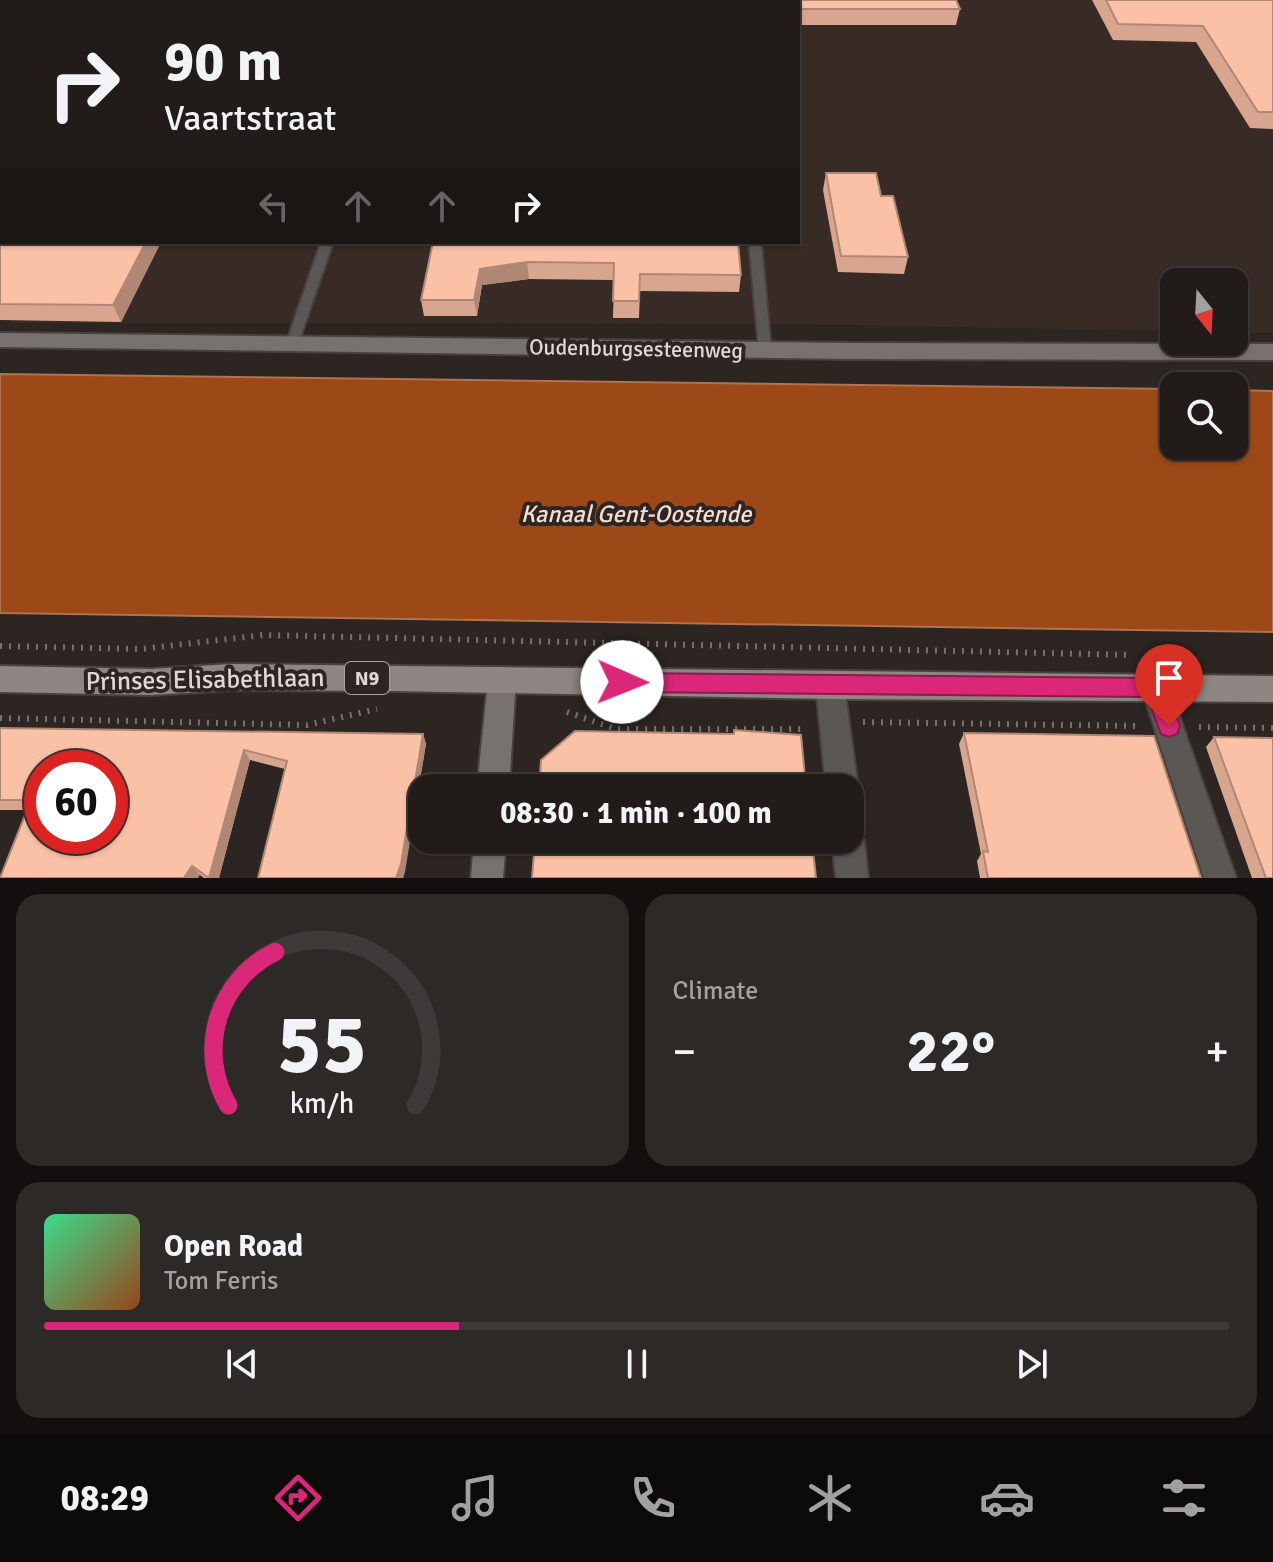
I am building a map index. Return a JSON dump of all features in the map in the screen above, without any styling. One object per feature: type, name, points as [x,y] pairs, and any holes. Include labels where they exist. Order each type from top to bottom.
[{"type":"main road","name":"Prinses Elisabethlaan","points":[[0,679],[151,682],[231,677],[1273,689]]},
{"type":"street","name":"Oudenburgsesteenweg","points":[[0,340],[765,350],[1273,352]]},
{"type":"street","points":[[494,774],[502,680]]},
{"type":"street","points":[[830,686],[840,774]]},
{"type":"street","points":[[1155,687],[1220,878]]},
{"type":"street","points":[[487,878],[489,854]]},
{"type":"street","points":[[849,854],[852,878]]},
{"type":"lane","points":[[292,344],[326,244]]},
{"type":"lane","points":[[755,244],[765,350]]},
{"type":"path","points":[[0,646],[141,649],[263,635],[1145,655]]},
{"type":"path","points":[[0,718],[307,725],[384,707]]},
{"type":"shaded area","points":[[800,0],[1273,0],[1273,333],[1248,332],[1248,268],[1160,268],[1160,331],[791,324],[10,323],[43,270],[5,244],[800,244]]},
{"type":"water","name":"Kanaal Gent-Oostende","points":[[0,374],[1160,389],[1160,460],[1248,460],[1248,390],[1273,391],[1273,632],[0,613]]},
{"type":"building","points":[[800,0],[956,0],[960,9],[800,9]]},
{"type":"building","points":[[1106,0],[1273,0],[1273,112],[1258,112],[1203,26],[1118,24]]},
{"type":"building","points":[[826,173],[876,173],[881,196],[893,196],[908,257],[841,256]]},
{"type":"building","points":[[0,244],[145,244],[113,305],[0,304]]},
{"type":"building","points":[[433,244],[738,244],[741,275],[640,274],[639,301],[613,301],[614,263],[527,262],[480,269],[474,300],[421,300]]},
{"type":"building","points":[[0,728],[423,734],[416,774],[408,774],[408,823],[396,878],[258,878],[287,761],[244,750],[209,878],[192,866],[184,878],[0,878],[24,818],[24,854],[128,854],[128,750],[24,750],[24,800],[0,800]]},
{"type":"building","points":[[734,730],[801,735],[805,774],[540,774],[541,760],[575,731],[734,734]]},
{"type":"building","points":[[964,733],[1154,736],[1201,878],[988,878],[983,851],[988,852]]},
{"type":"building","points":[[1214,737],[1273,738],[1273,878],[1266,878]]},
{"type":"building","points":[[534,854],[813,854],[816,878],[532,878]]},
{"type":"route","points":[[622,682],[1155,687],[1169,726]]}]
